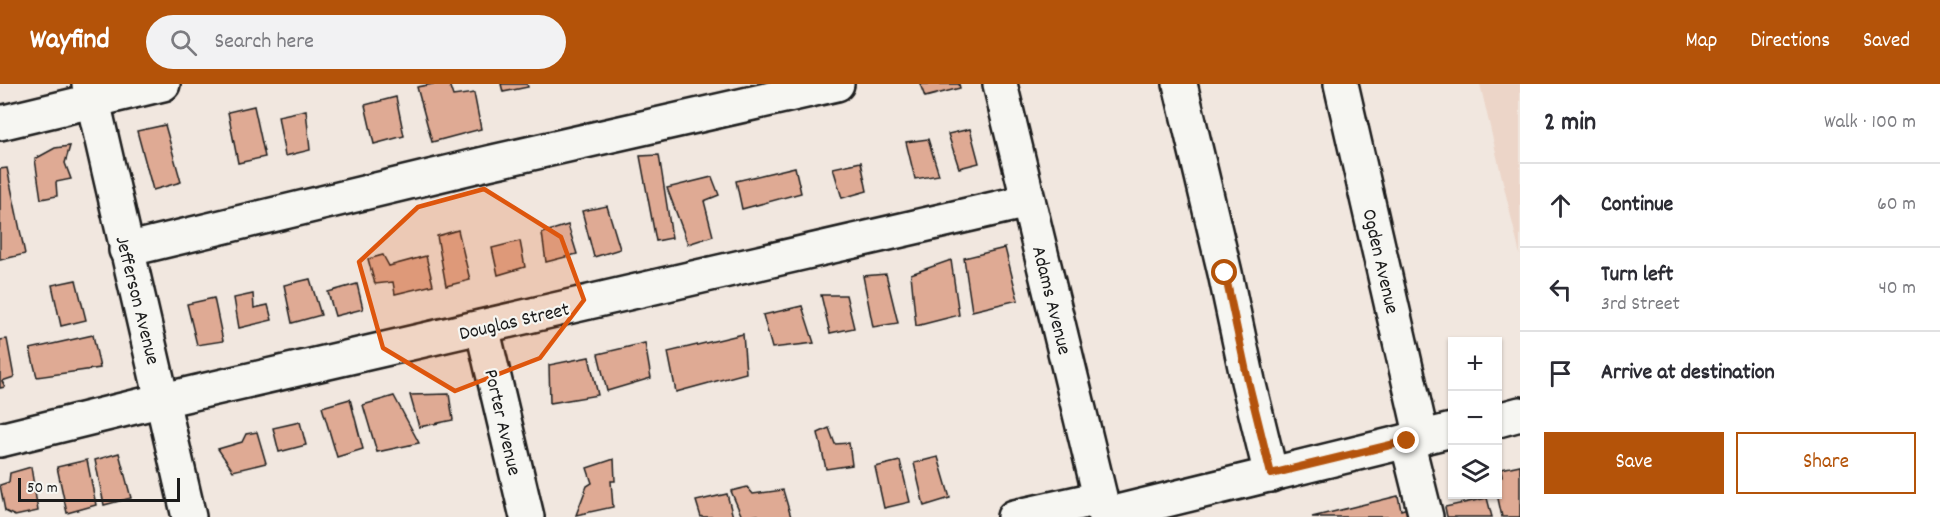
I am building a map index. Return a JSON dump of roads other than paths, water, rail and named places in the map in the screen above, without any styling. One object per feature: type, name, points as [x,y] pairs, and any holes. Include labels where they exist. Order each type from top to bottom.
[{"type":"street","points":[[0,123],[91,92],[163,84]]},
{"type":"street","points":[[126,250],[488,163],[837,84]]},
{"type":"street","name":"Adams Avenue","points":[[1000,84],[1103,510]]},
{"type":"street","points":[[1180,84],[1271,474]]},
{"type":"street","name":"Ogden Avenue","points":[[1341,84],[1427,436],[1426,517]]},
{"type":"street","name":"Jefferson Avenue","points":[[91,92],[189,517]]},
{"type":"street","name":"Douglas Street","points":[[0,440],[163,400],[1028,201]]},
{"type":"street","name":"Porter Avenue","points":[[482,327],[527,517]]},
{"type":"street","points":[[1502,419],[1520,414]]},
{"type":"street","points":[[1014,517],[1103,510],[1271,474],[1427,436]]}]
